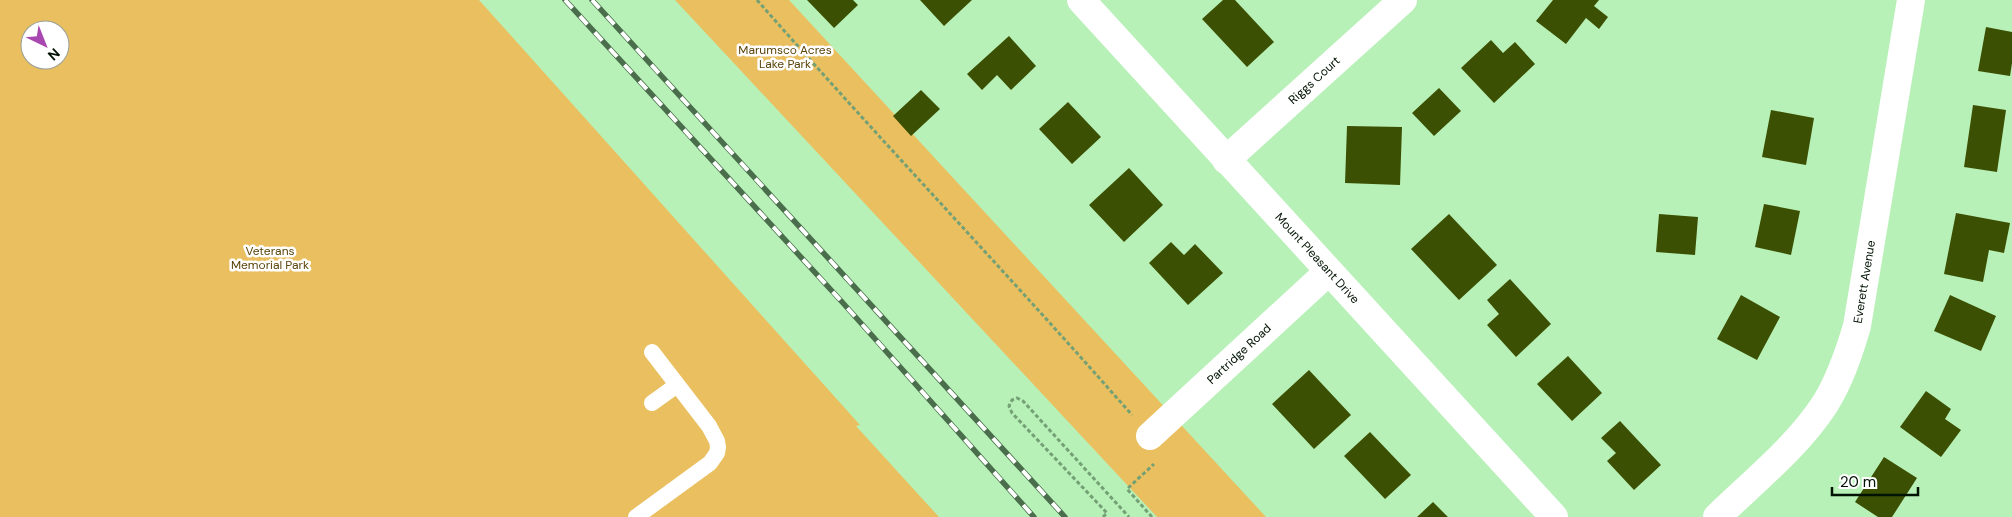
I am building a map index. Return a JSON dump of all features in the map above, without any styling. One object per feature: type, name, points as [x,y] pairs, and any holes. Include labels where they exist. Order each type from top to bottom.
[{"type":"street","name":"Mount Pleasant Drive","points":[[1081,0],[1554,517]]},
{"type":"street","name":"Riggs Court","points":[[1226,160],[1403,0]]},
{"type":"street","name":"Everett Avenue","points":[[1717,517],[1800,437],[1825,403],[1844,366],[1858,326],[1911,0]]},
{"type":"street","name":"Partridge Road","points":[[1158,445],[1328,272]]},
{"type":"lane","points":[[636,517],[710,463],[717,453],[716,441],[709,426],[652,352]]},
{"type":"lane","points":[[652,403],[678,385]]},
{"type":"path","points":[[757,0],[830,83],[999,266],[1158,445],[1127,489],[1152,517]]},
{"type":"path","points":[[1103,517],[1107,514],[1012,412],[1009,406],[1012,400],[1017,398],[1023,401],[1129,517]]},
{"type":"green space","name":"Veterans Memorial Park","points":[[0,0],[479,0],[860,425],[856,426],[939,517],[0,517]]},
{"type":"green space","name":"Marumsco Acres Lake Park","points":[[675,0],[789,0],[1266,517],[1157,517]]},
{"type":"building","points":[[807,0],[853,0],[858,5],[834,28]]},
{"type":"building","points":[[920,0],[972,0],[944,26]]},
{"type":"building","points":[[1223,0],[1235,0],[1274,42],[1247,67],[1202,19]]},
{"type":"building","points":[[1553,0],[1599,0],[1594,6],[1608,17],[1599,29],[1586,18],[1566,44],[1536,21]]},
{"type":"building","points":[[1986,27],[2012,32],[2010,76],[1978,71]]},
{"type":"building","points":[[1009,36],[1036,66],[1011,90],[997,75],[982,90],[967,74]]},
{"type":"building","points":[[1491,40],[1503,53],[1515,42],[1535,64],[1494,103],[1461,68]]},
{"type":"building","points":[[1439,88],[1461,111],[1434,136],[1412,113]]},
{"type":"building","points":[[921,90],[940,109],[911,136],[893,116]]},
{"type":"building","points":[[1068,102],[1101,137],[1072,164],[1039,129]]},
{"type":"building","points":[[1973,105],[2006,110],[1997,172],[1964,167]]},
{"type":"building","points":[[1771,110],[1814,118],[1806,165],[1762,157]]},
{"type":"building","points":[[1347,126],[1402,127],[1400,185],[1345,183]]},
{"type":"building","points":[[1129,168],[1163,205],[1124,242],[1089,205]]},
{"type":"building","points":[[1764,204],[1800,211],[1791,255],[1755,247]]},
{"type":"building","points":[[1956,213],[2010,223],[2004,253],[1989,250],[1983,282],[1944,274]]},
{"type":"building","points":[[1449,214],[1497,265],[1459,300],[1411,249]]},
{"type":"building","points":[[1659,214],[1698,217],[1695,255],[1656,252]]},
{"type":"building","points":[[1171,242],[1184,255],[1195,244],[1223,273],[1188,305],[1149,263]]},
{"type":"building","points":[[1510,279],[1551,324],[1516,357],[1487,325],[1499,314],[1487,300]]},
{"type":"building","points":[[1741,295],[1780,317],[1757,360],[1717,339]]},
{"type":"building","points":[[1950,295],[1996,316],[1981,351],[1934,331]]},
{"type":"building","points":[[1568,356],[1602,393],[1572,421],[1537,384]]},
{"type":"building","points":[[1309,370],[1351,415],[1314,449],[1272,404]]},
{"type":"building","points":[[1926,391],[1951,409],[1945,419],[1961,430],[1941,457],[1900,427]]},
{"type":"building","points":[[1620,421],[1661,465],[1634,490],[1607,461],[1616,453],[1601,438]]},
{"type":"building","points":[[1370,432],[1411,475],[1385,499],[1344,456]]},
{"type":"building","points":[[1884,457],[1917,478],[1892,517],[1878,517],[1855,502]]},
{"type":"building","points":[[1433,502],[1448,517],[1417,517]]},
{"type":"railway","points":[[565,0],[843,303],[1034,517]]},
{"type":"railway","points":[[592,0],[1065,517]]}]
